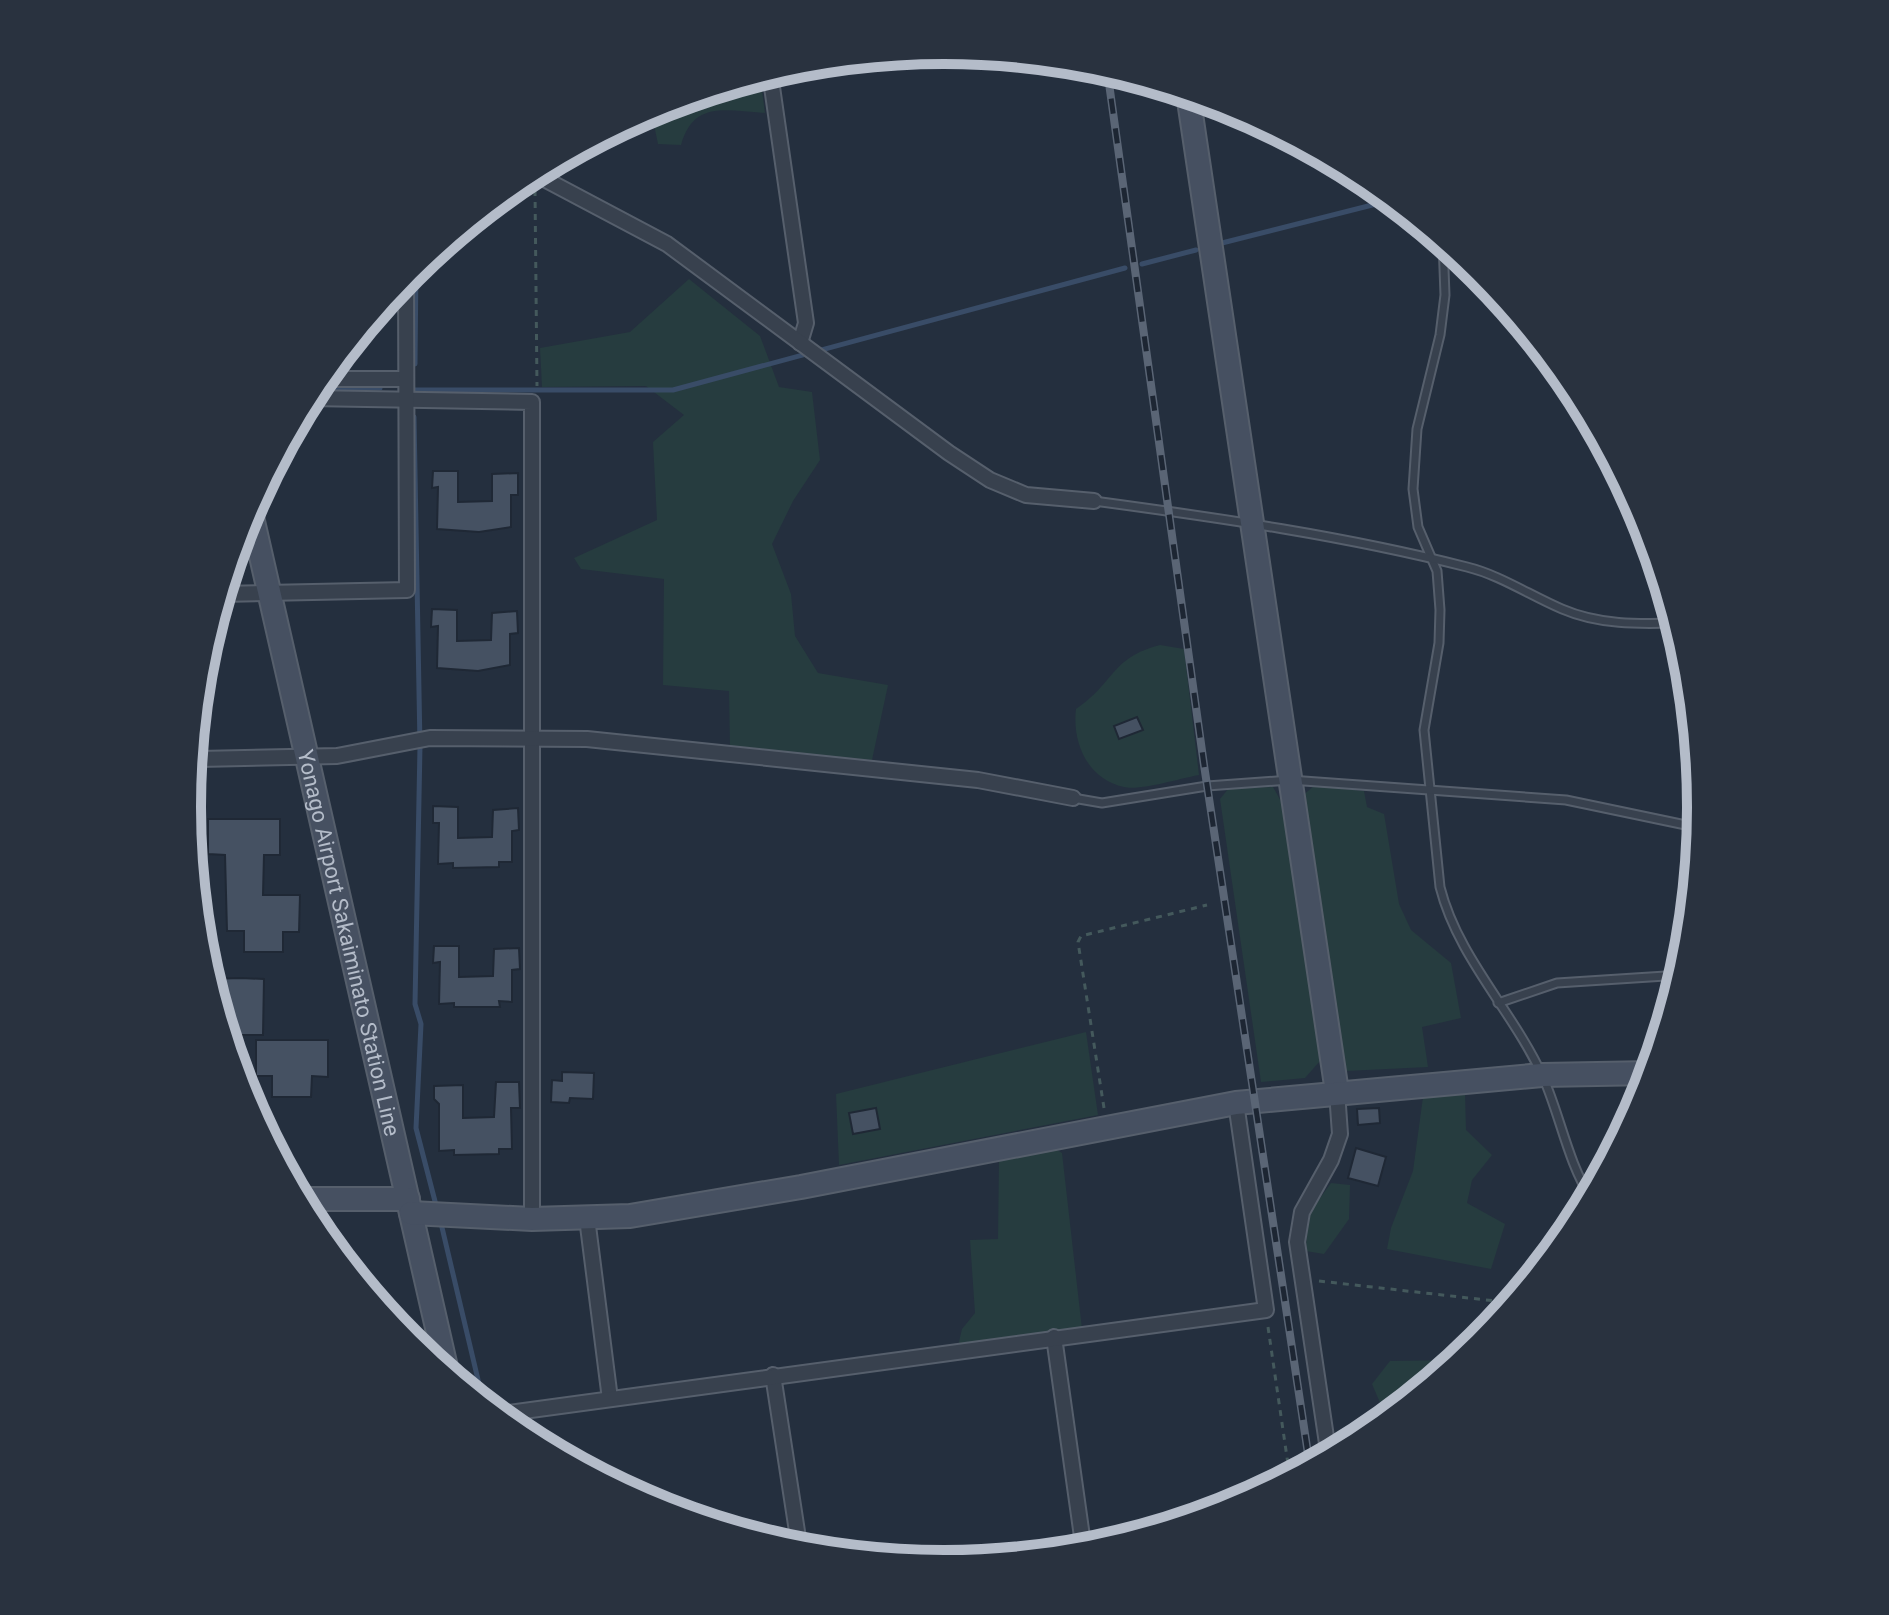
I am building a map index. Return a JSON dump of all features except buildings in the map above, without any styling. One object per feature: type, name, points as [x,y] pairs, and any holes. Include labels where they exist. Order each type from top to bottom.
[{"type":"street","points":[[772,84],[806,323],[800,343]]},
{"type":"street","points":[[1190,106],[1337,1092],[1340,1134],[1331,1160],[1302,1212],[1297,1242],[1327,1444]]},
{"type":"street","points":[[547,180],[667,244],[990,480],[1026,495],[1094,501]]},
{"type":"street","points":[[232,594],[407,590],[406,296]]},
{"type":"street","points":[[337,379],[405,379]]},
{"type":"street","points":[[324,398],[532,402],[532,1219]]},
{"type":"street","name":"Yonago Airport Sakaiminato Station Line","points":[[255,531],[444,1356]]},
{"type":"street","points":[[203,759],[337,756],[430,738],[587,739],[978,780],[1073,798]]},
{"type":"street","points":[[313,1200],[532,1219],[670,1211],[1236,1103],[1542,1075],[1638,1073]]},
{"type":"street","points":[[513,1412],[1266,1310],[1236,1103]]},
{"type":"street","points":[[587,1218],[610,1399]]},
{"type":"street","points":[[1054,1337],[1082,1538]]},
{"type":"street","points":[[773,1375],[798,1537]]},
{"type":"lane","points":[[1444,257],[1445,295],[1440,335],[1417,429],[1413,489],[1418,527],[1433,559],[1440,610],[1439,643],[1424,730],[1440,887],[1446,911],[1542,1075],[1585,1184]]},
{"type":"lane","points":[[1094,501],[1250,522],[1433,559],[1473,568],[1566,611],[1622,624],[1665,623]]},
{"type":"lane","points":[[1073,798],[1102,803],[1207,786],[1290,780],[1566,800],[1687,825]]},
{"type":"lane","points":[[1498,1003],[1557,983],[1669,976]]},
{"type":"path","points":[[534,187],[537,385]]},
{"type":"path","points":[[1108,1127],[1078,942],[1081,936],[1207,905]]},
{"type":"path","points":[[1303,1281],[1332,1281],[1500,1301]]},
{"type":"path","points":[[1266,1310],[1288,1466]]},
{"type":"green space","points":[[761,87],[765,113],[713,111],[694,121],[681,145],[658,144],[654,124],[706,103]]},
{"type":"green space","points":[[689,279],[760,336],[779,387],[812,392],[820,460],[793,501],[772,544],[791,594],[795,636],[818,673],[888,685],[872,760],[730,747],[729,691],[663,685],[664,579],[581,569],[574,558],[657,520],[653,442],[684,415],[646,386],[542,387],[540,348],[630,332]]},
{"type":"green space","points":[[1160,645],[1184,649],[1199,775],[1150,786],[1124,787],[1111,783],[1091,768],[1080,746],[1076,709],[1131,657]]},
{"type":"green space","points":[[1314,786],[1364,791],[1367,807],[1384,814],[1399,904],[1411,930],[1451,963],[1461,1018],[1422,1027],[1428,1067],[1346,1071],[1302,796]]},
{"type":"green space","points":[[1273,787],[1282,803],[1320,1061],[1305,1078],[1261,1082],[1220,799],[1229,788]]},
{"type":"green space","points":[[1086,1032],[1098,1115],[839,1165],[836,1094]]},
{"type":"green space","points":[[1465,1092],[1466,1130],[1492,1155],[1472,1180],[1467,1203],[1505,1224],[1491,1269],[1387,1249],[1391,1228],[1413,1171],[1423,1097]]},
{"type":"green space","points":[[1052,1147],[1062,1153],[1082,1329],[958,1346],[962,1329],[975,1313],[970,1240],[998,1239],[999,1158]]},
{"type":"green space","points":[[1331,1183],[1350,1185],[1349,1219],[1324,1254],[1306,1251],[1307,1216]]},
{"type":"green space","points":[[1441,1360],[1382,1408],[1372,1384],[1390,1361]]},
{"type":"waterway","points":[[1218,244],[1378,204]]},
{"type":"waterway","points":[[1142,264],[1196,250]]},
{"type":"waterway","points":[[415,390],[673,390],[1125,268]]},
{"type":"waterway","points":[[415,364],[416,285]]},
{"type":"waterway","points":[[330,388],[380,388]]},
{"type":"waterway","points":[[414,417],[420,746],[415,1004],[421,1024],[416,1128],[437,1209]]},
{"type":"waterway","points":[[440,1219],[480,1387]]},
{"type":"railway","points":[[1109,82],[1204,765],[1308,1455]]}]
